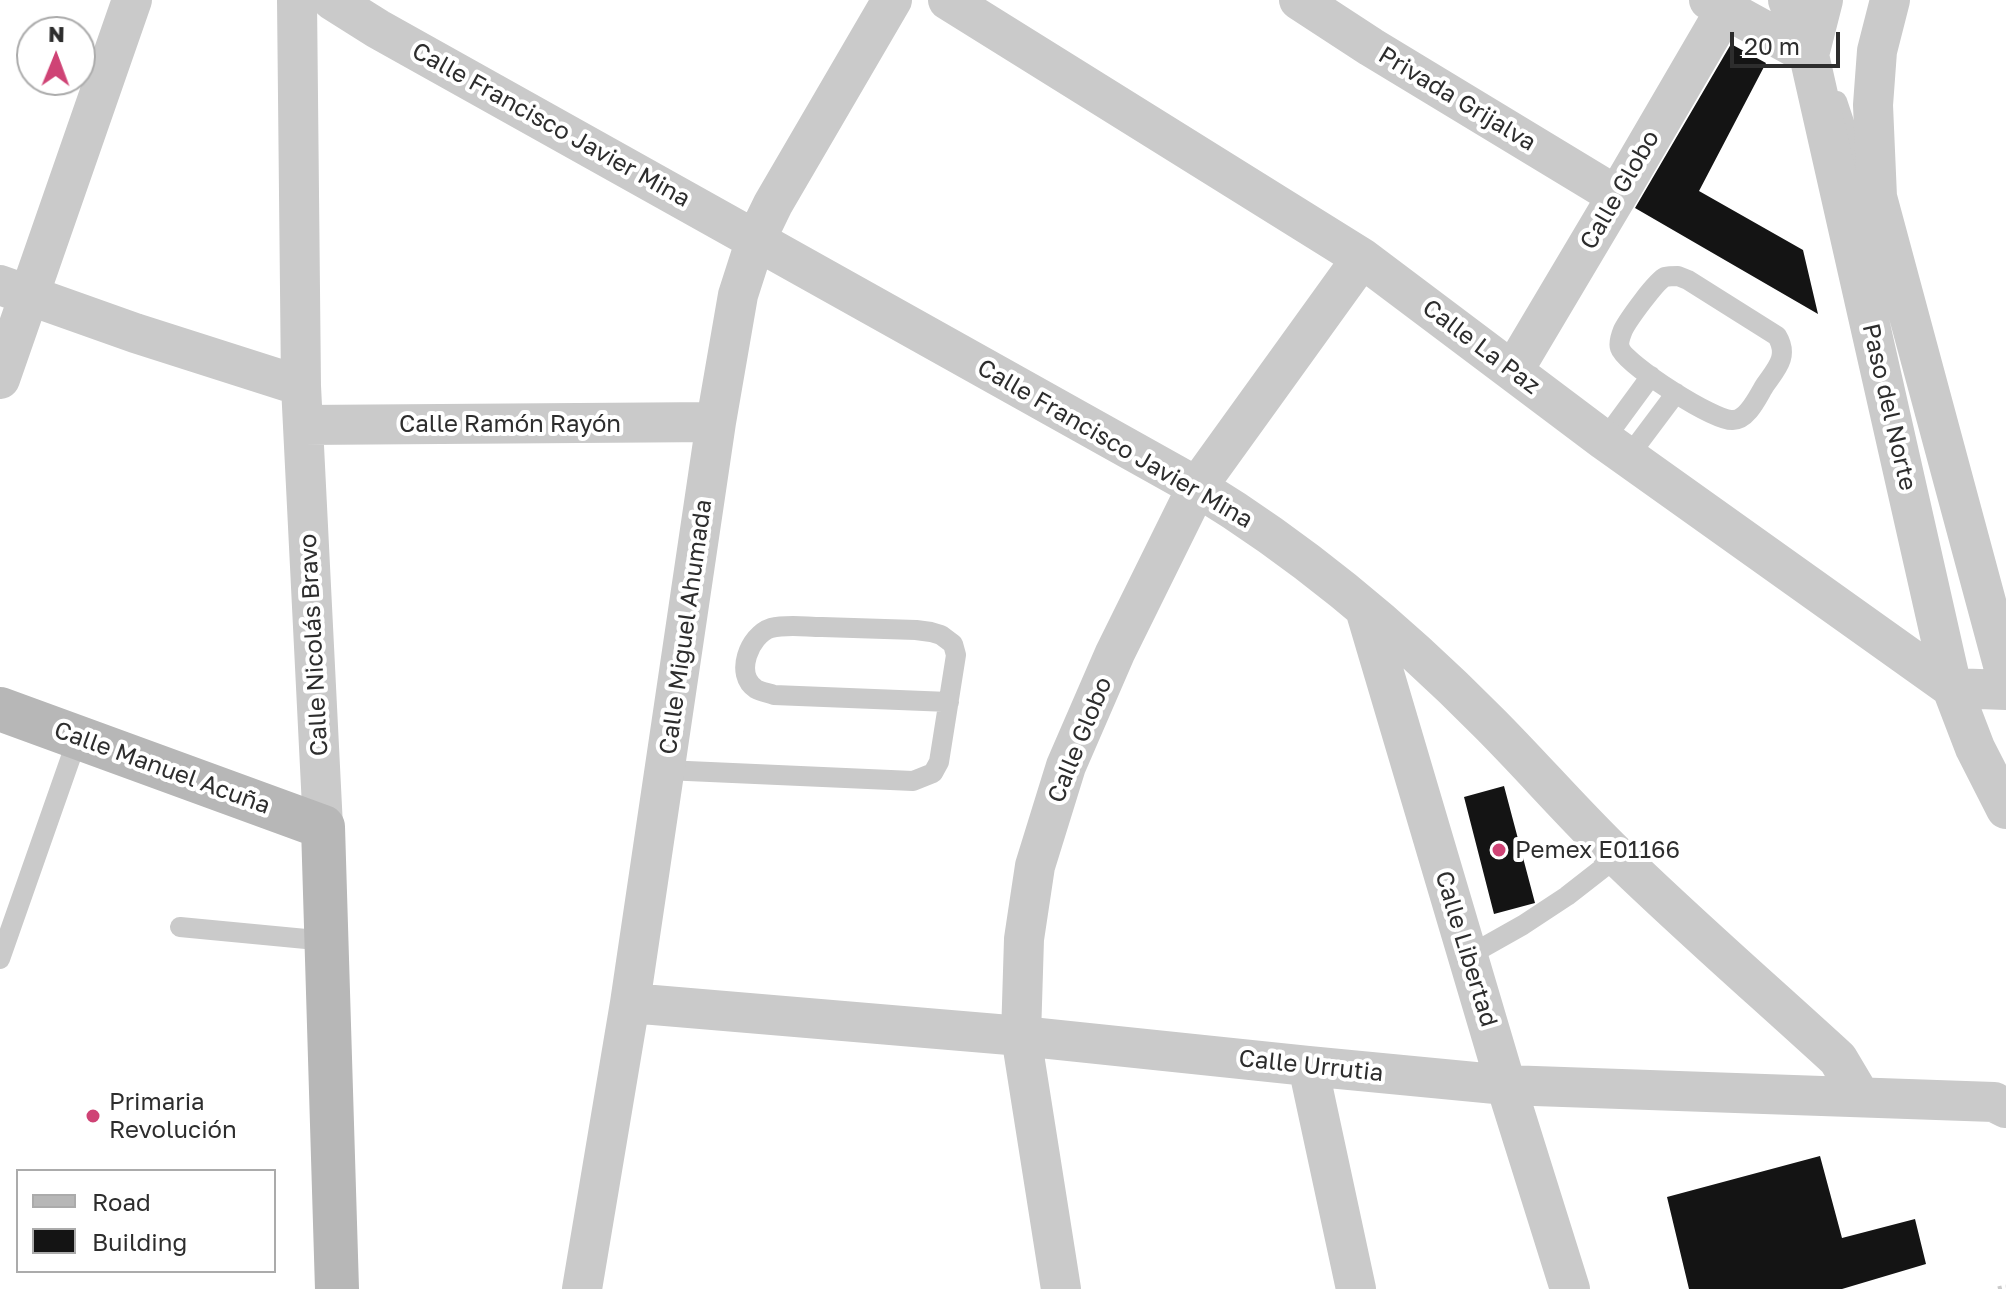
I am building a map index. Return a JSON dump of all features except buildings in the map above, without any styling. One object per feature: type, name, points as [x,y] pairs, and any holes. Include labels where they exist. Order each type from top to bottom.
[{"type":"main road","name":"Calle Manuel Acuña","points":[[0,709],[323,827]]},
{"type":"main road","name":"Calle Nicolás Bravo","points":[[323,827],[337,1289]]},
{"type":"street","points":[[0,379],[15,290],[132,0]]},
{"type":"street","name":"Calle Nicolás Bravo","points":[[297,0],[301,386],[323,827]]},
{"type":"street","name":"Calle Francisco Javier Mina","points":[[332,0],[385,14],[756,239],[1239,512],[1303,558],[1392,631],[1487,721],[1617,857],[1838,1059],[1860,1096]]},
{"type":"street","name":"Calle Miguel Ahumada","points":[[582,1289],[630,1003],[716,422],[738,295],[756,239],[773,204],[892,0]]},
{"type":"street","name":"Calle La Paz","points":[[948,0],[1362,258],[1700,510],[1952,688]]},
{"type":"street","name":"Privada Grijalva","points":[[1299,0],[1617,196]]},
{"type":"street","name":"Paso del Norte","points":[[1788,0],[1809,55],[1952,688],[1975,748],[2006,809]]},
{"type":"street","points":[[1717,4],[1809,55],[1823,0]]},
{"type":"street","name":"Paso del Norte","points":[[1890,0],[1877,51],[1873,105],[1877,197],[2006,676]]},
{"type":"street","name":"Calle Globo","points":[[1513,371],[1617,196],[1717,4]]},
{"type":"street","name":"Calle Globo","points":[[1061,1289],[1021,1036],[1024,939],[1035,866],[1062,781],[1115,653],[1197,487],[1362,258]]},
{"type":"street","points":[[15,290],[135,333],[301,386]]},
{"type":"street","name":"Calle Ramón Rayón","points":[[303,425],[716,422]]},
{"type":"street","name":"Calle Libertad","points":[[1365,609],[1570,1289]]},
{"type":"street","points":[[1952,688],[2006,690]]},
{"type":"street","name":"Calle Urrutia","points":[[630,1003],[1021,1036],[1506,1085],[2002,1102]]},
{"type":"street","points":[[1308,1066],[1356,1289]]},
{"type":"lane","points":[[1809,55],[1837,100],[1858,164],[1877,197]]},
{"type":"lane","points":[[1678,276],[1688,280],[1777,336],[1783,345],[1779,365],[1741,418],[1733,421],[1717,417],[1676,393],[1626,357],[1620,348],[1623,330],[1656,284],[1666,277],[1678,276]]},
{"type":"lane","points":[[1616,448],[1651,376]]},
{"type":"lane","points":[[1616,448],[1676,393]]},
{"type":"lane","points":[[665,770],[913,781],[933,773],[939,762],[949,702],[956,655],[953,644],[941,635],[916,630],[771,628],[756,636],[749,647],[746,667],[748,679],[755,689],[774,695],[949,702]]},
{"type":"lane","points":[[0,959],[78,737]]},
{"type":"lane","points":[[1468,956],[1567,896],[1617,857]]},
{"type":"lane","points":[[180,927],[327,941]]},
{"type":"path","points":[[1998,1289],[2006,1287]]},
{"type":"place","name":"Pemex E01166","points":[[1499,850]]},
{"type":"place","name":"Primaria Revolución","points":[[93,1116]]}]
